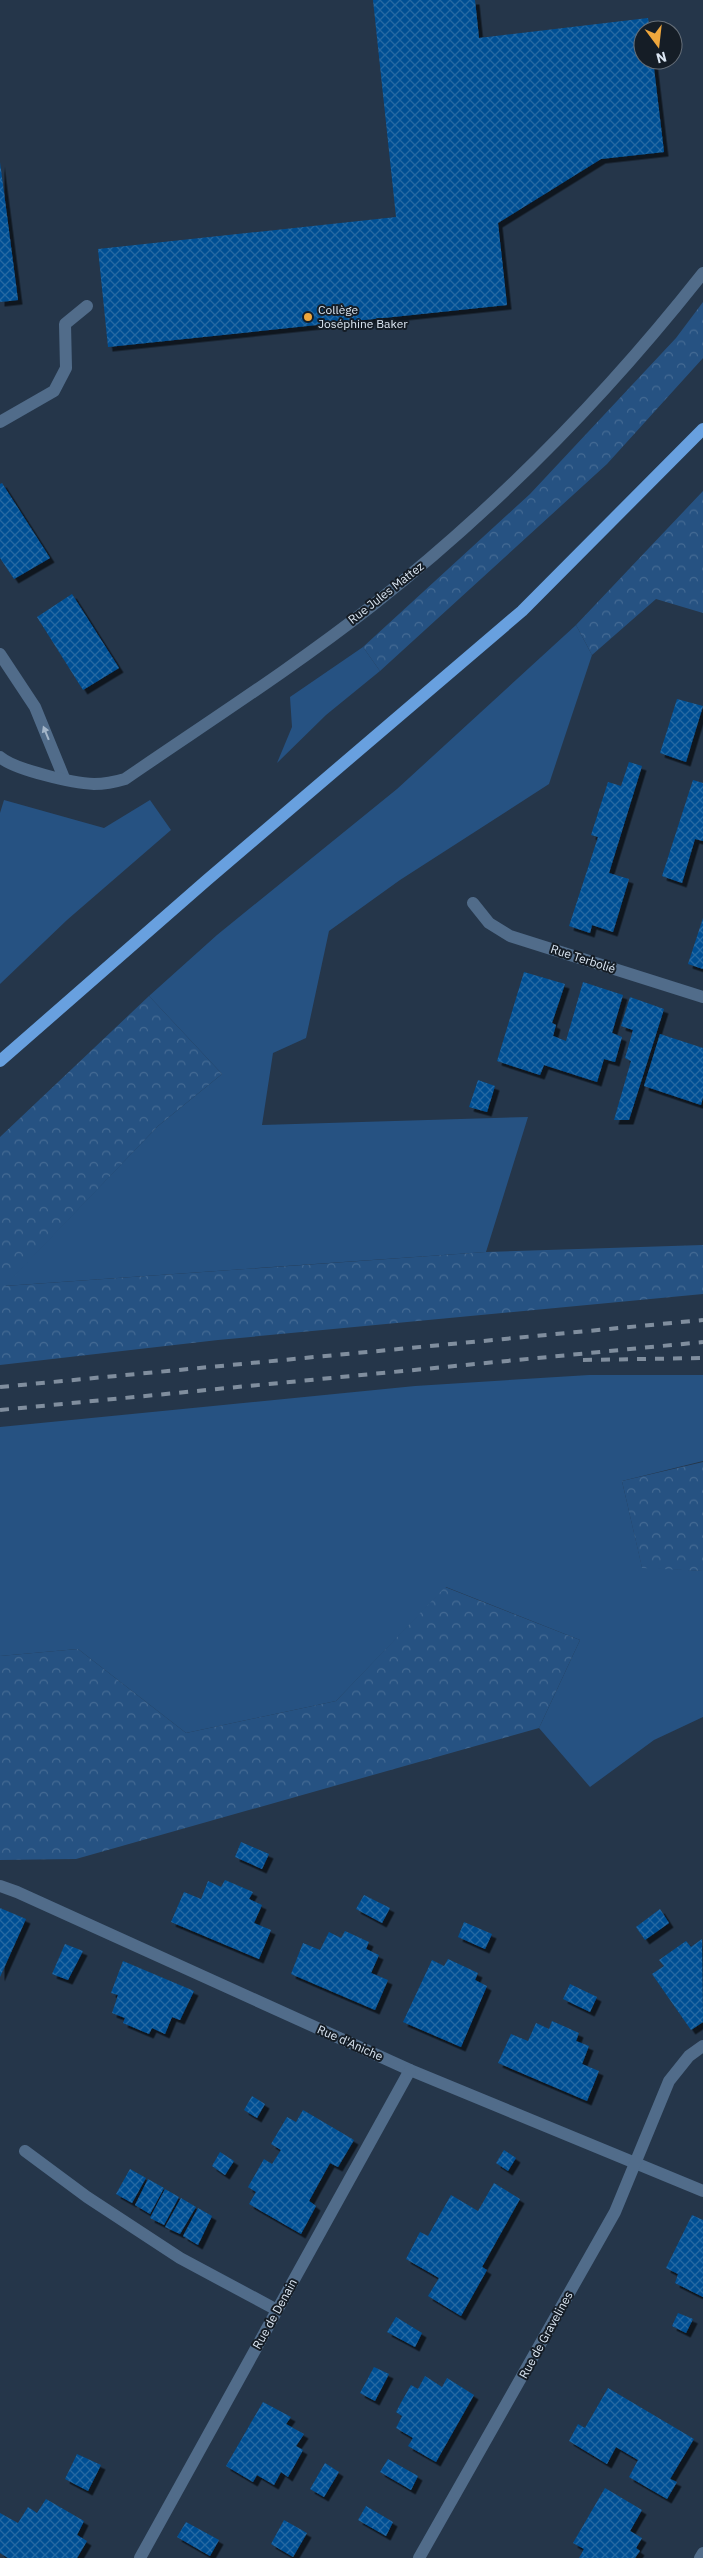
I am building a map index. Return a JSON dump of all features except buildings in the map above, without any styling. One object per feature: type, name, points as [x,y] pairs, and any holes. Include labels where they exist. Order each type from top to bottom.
[{"type":"main road","points":[[0,1061],[214,874],[522,611],[703,429]]},
{"type":"street","name":"Rue Jules Mattez","points":[[0,756],[4,760],[26,768],[93,784],[110,783],[125,779],[372,606],[454,538],[564,435],[662,325],[703,273]]},
{"type":"street","points":[[0,422],[54,391],[66,368],[65,324],[87,306]]},
{"type":"street","points":[[0,654],[35,707],[64,778]]},
{"type":"street","name":"Rue Terbolié","points":[[473,903],[489,923],[510,936],[703,997]]},
{"type":"street","name":"Rue d'Aniche","points":[[0,1886],[410,2070],[703,2191]]},
{"type":"street","name":"Rue de Gravelines","points":[[419,2558],[615,2212],[669,2081],[689,2056],[703,2046]]},
{"type":"street","name":"Rue de Denain","points":[[140,2558],[410,2070]]},
{"type":"street","points":[[25,2151],[87,2197],[180,2258],[277,2310]]},
{"type":"street","points":[[700,2558],[703,2553]]},
{"type":"green space","points":[[703,302],[703,358],[607,464],[380,671],[363,647],[530,494],[676,338]]},
{"type":"green space","points":[[703,491],[703,613],[656,599],[592,655],[576,625]]},
{"type":"green space","points":[[576,625],[592,655],[549,784],[400,880],[329,931],[306,1038],[273,1053],[262,1125],[528,1117],[486,1252],[4,1286],[158,1126],[222,1074],[149,996],[217,935],[397,789]]},
{"type":"green space","points":[[363,647],[380,671],[326,715],[277,763],[292,727],[290,697]]},
{"type":"green space","points":[[4,800],[104,828],[150,800],[171,830],[67,920],[0,984],[0,813]]},
{"type":"green space","points":[[149,996],[222,1074],[158,1126],[5,1286],[486,1252],[703,1245],[703,1294],[218,1340],[0,1365],[0,1137]]},
{"type":"green space","points":[[589,1375],[703,1375],[703,1461],[622,1481],[642,1567],[703,1571],[703,1717],[654,1740],[590,1787],[539,1728],[580,1640],[446,1587],[336,1701],[186,1733],[78,1649],[0,1656],[0,1427],[415,1386]]},
{"type":"green space","points":[[703,1462],[703,1571],[642,1568],[622,1481]]},
{"type":"green space","points":[[445,1587],[580,1640],[539,1728],[76,1859],[0,1860],[0,1656],[78,1649],[186,1733],[336,1701]]},
{"type":"railway","points":[[0,1387],[703,1320]]},
{"type":"railway","points":[[0,1410],[703,1342]]},
{"type":"railway","points":[[583,1360],[703,1358]]},
{"type":"place","name":"Collège Joséphine Baker","points":[[308,317]]}]
